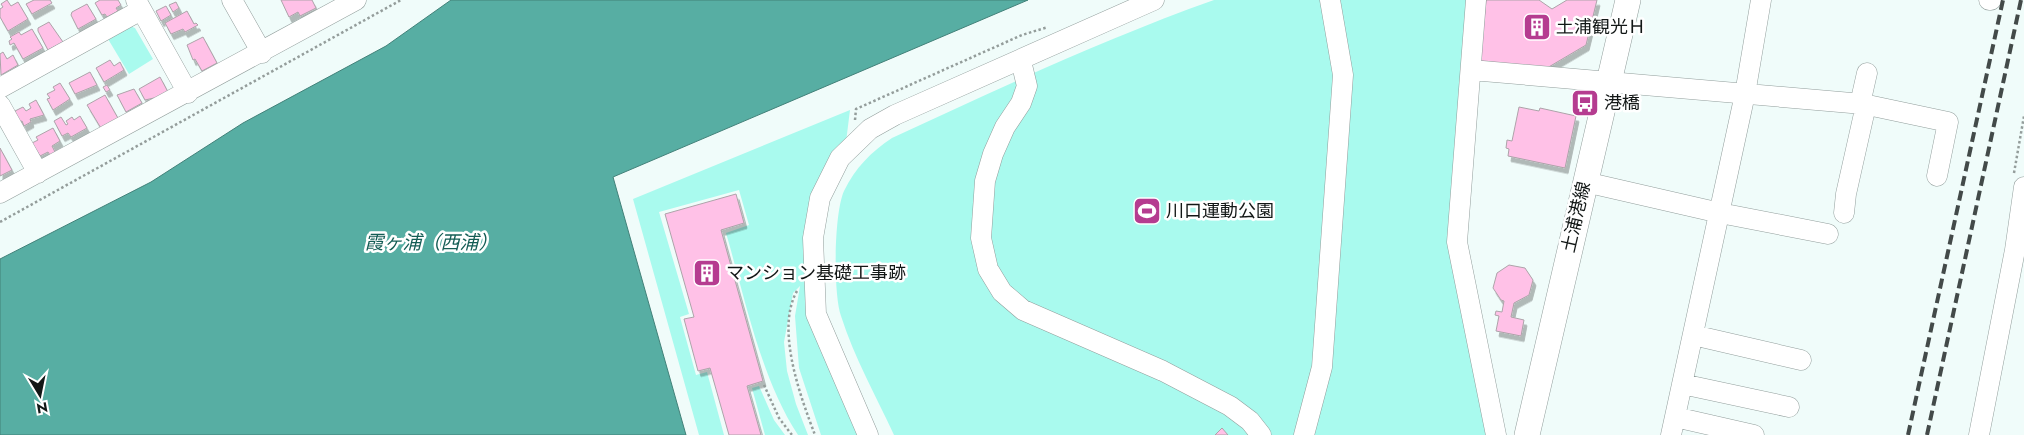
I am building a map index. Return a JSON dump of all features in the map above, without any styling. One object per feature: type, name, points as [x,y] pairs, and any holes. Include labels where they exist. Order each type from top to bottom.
[{"type":"main road","name":"土浦港線","points":[[1527,435],[1584,182],[1628,0]]},
{"type":"street","points":[[232,0],[262,53]]},
{"type":"street","points":[[0,193],[262,53],[327,7],[356,0]]},
{"type":"street","points":[[868,435],[816,314],[813,238],[822,192],[840,158],[870,128],[895,115],[1021,61],[1154,0]]},
{"type":"street","points":[[1304,435],[1322,367],[1342,75],[1330,0]]},
{"type":"street","points":[[1476,0],[1457,242],[1496,435]]},
{"type":"street","points":[[1754,435],[1673,426],[1745,94],[1761,0]]},
{"type":"street","points":[[0,88],[138,5],[188,93]]},
{"type":"street","points":[[1021,61],[1027,86],[1021,103],[1005,127],[993,154],[985,181],[981,238],[988,269],[1002,292],[1023,310],[1163,371],[1230,406],[1250,421],[1262,435]]},
{"type":"street","points":[[1470,70],[1863,104],[1948,122],[1937,176]]},
{"type":"street","points":[[1844,213],[1867,73]]},
{"type":"street","points":[[0,105],[38,173]]},
{"type":"street","points":[[1584,182],[1828,234]]},
{"type":"street","points":[[1979,435],[2020,251],[2024,187]]},
{"type":"street","points":[[1693,335],[1801,360]]},
{"type":"street","points":[[1682,384],[1789,407]]},
{"type":"path","points":[[0,222],[401,0]]},
{"type":"path","points":[[798,290],[793,298],[789,315],[790,340],[800,393],[815,435]]},
{"type":"path","points":[[764,385],[779,418],[792,435]]},
{"type":"shaded area","name":"川口運動公園","points":[[1214,0],[1470,0],[1451,241],[1489,435],[894,435],[852,346],[838,305],[836,253],[838,217],[844,191],[858,168],[870,155],[892,138],[1092,48]]},
{"type":"shaded area","points":[[130,26],[135,28],[153,59],[129,74],[108,39]]},
{"type":"shaded area","points":[[850,110],[846,142],[808,279],[862,435],[821,435],[799,368],[795,316],[800,286],[793,293],[784,342],[787,371],[796,404],[808,435],[798,435],[785,413],[764,364],[755,337],[726,233],[749,225],[739,190],[659,212],[689,314],[680,317],[696,375],[707,372],[724,435],[699,435],[633,199]]},
{"type":"shaded area","points":[[759,386],[774,420],[785,435],[765,435],[752,388]]},
{"type":"water","name":"霞ヶ浦（西浦）","points":[[451,0],[1028,0],[613,177],[686,435],[0,435],[0,259],[151,182],[243,123],[386,46]]},
{"type":"building","points":[[7,0],[11,6],[18,2],[28,19],[8,31],[0,17],[0,9],[3,7],[1,4]]},
{"type":"building","points":[[34,0],[50,0],[52,3],[32,14],[26,4]]},
{"type":"building","points":[[100,0],[118,0],[121,5],[116,8],[118,11],[107,17],[105,14],[102,15],[95,3]]},
{"type":"building","points":[[281,0],[312,0],[316,8],[300,16],[298,12],[289,17]]},
{"type":"building","name":"土浦観光Ｈ","points":[[1486,0],[1539,0],[1552,9],[1567,0],[1597,0],[1586,45],[1547,68],[1480,61]]},
{"type":"building","points":[[176,2],[179,8],[173,12],[169,5]]},
{"type":"building","points":[[87,4],[96,19],[78,29],[71,15],[72,12]]},
{"type":"building","points":[[166,6],[171,15],[161,21],[156,11]]},
{"type":"building","points":[[187,11],[194,24],[198,25],[185,32],[183,29],[171,34],[165,23]]},
{"type":"building","points":[[49,22],[63,42],[48,50],[38,28]]},
{"type":"building","points":[[32,29],[43,48],[23,59],[14,43],[10,45],[9,41],[12,39],[10,37],[19,32],[21,35]]},
{"type":"building","points":[[203,37],[217,63],[202,71],[195,59],[193,60],[187,45]]},
{"type":"building","points":[[3,52],[7,59],[13,55],[18,65],[1,75],[0,54]]},
{"type":"building","points":[[110,60],[114,66],[120,62],[124,70],[104,82],[96,68]]},
{"type":"building","points":[[90,72],[97,85],[75,94],[69,83]]},
{"type":"building","points":[[160,77],[168,92],[155,100],[154,98],[145,100],[139,89]]},
{"type":"building","points":[[60,83],[70,99],[53,110],[47,99],[50,98],[47,94],[55,90],[53,87]]},
{"type":"building","points":[[107,85],[110,90],[106,92],[103,87]]},
{"type":"building","points":[[134,89],[142,103],[126,112],[117,95]]},
{"type":"building","points":[[105,95],[119,120],[102,130],[87,105]]},
{"type":"building","points":[[36,100],[44,115],[30,119],[31,122],[24,126],[22,121],[19,122],[15,111],[23,107],[26,111],[31,108],[29,104]]},
{"type":"building","points":[[1519,107],[1539,111],[1540,108],[1576,116],[1565,168],[1508,156],[1507,140],[1512,141]]},
{"type":"building","points":[[80,116],[87,128],[71,137],[68,133],[62,136],[54,121],[61,117],[66,125],[68,124],[66,121],[72,117],[74,120]]},
{"type":"building","points":[[53,128],[60,141],[52,146],[55,152],[50,155],[48,152],[40,156],[32,143],[38,140],[36,137]]},
{"type":"building","points":[[0,148],[12,170],[0,176]]},
{"type":"building","name":"マンション基礎工事跡","points":[[736,194],[744,223],[721,230],[763,381],[747,386],[761,435],[729,435],[710,368],[698,371],[684,319],[694,317],[665,214]]},
{"type":"building","points":[[1509,265],[1525,268],[1533,280],[1529,295],[1514,303],[1511,317],[1524,320],[1521,336],[1496,331],[1499,316],[1495,315],[1496,311],[1502,312],[1504,301],[1501,300],[1493,288],[1497,273]]},
{"type":"building","points":[[1222,428],[1228,435],[1215,435]]},
{"type":"railway","points":[[1908,435],[2003,0]]},
{"type":"railway","points":[[1927,435],[2021,0]]},
{"type":"place","name":"土浦観光Ｈ","points":[[1537,27]]},
{"type":"place","name":"港橋","points":[[1585,103]]},
{"type":"place","name":"川口運動公園","points":[[1147,211]]},
{"type":"place","name":"マンション基礎工事跡","points":[[707,273]]}]
